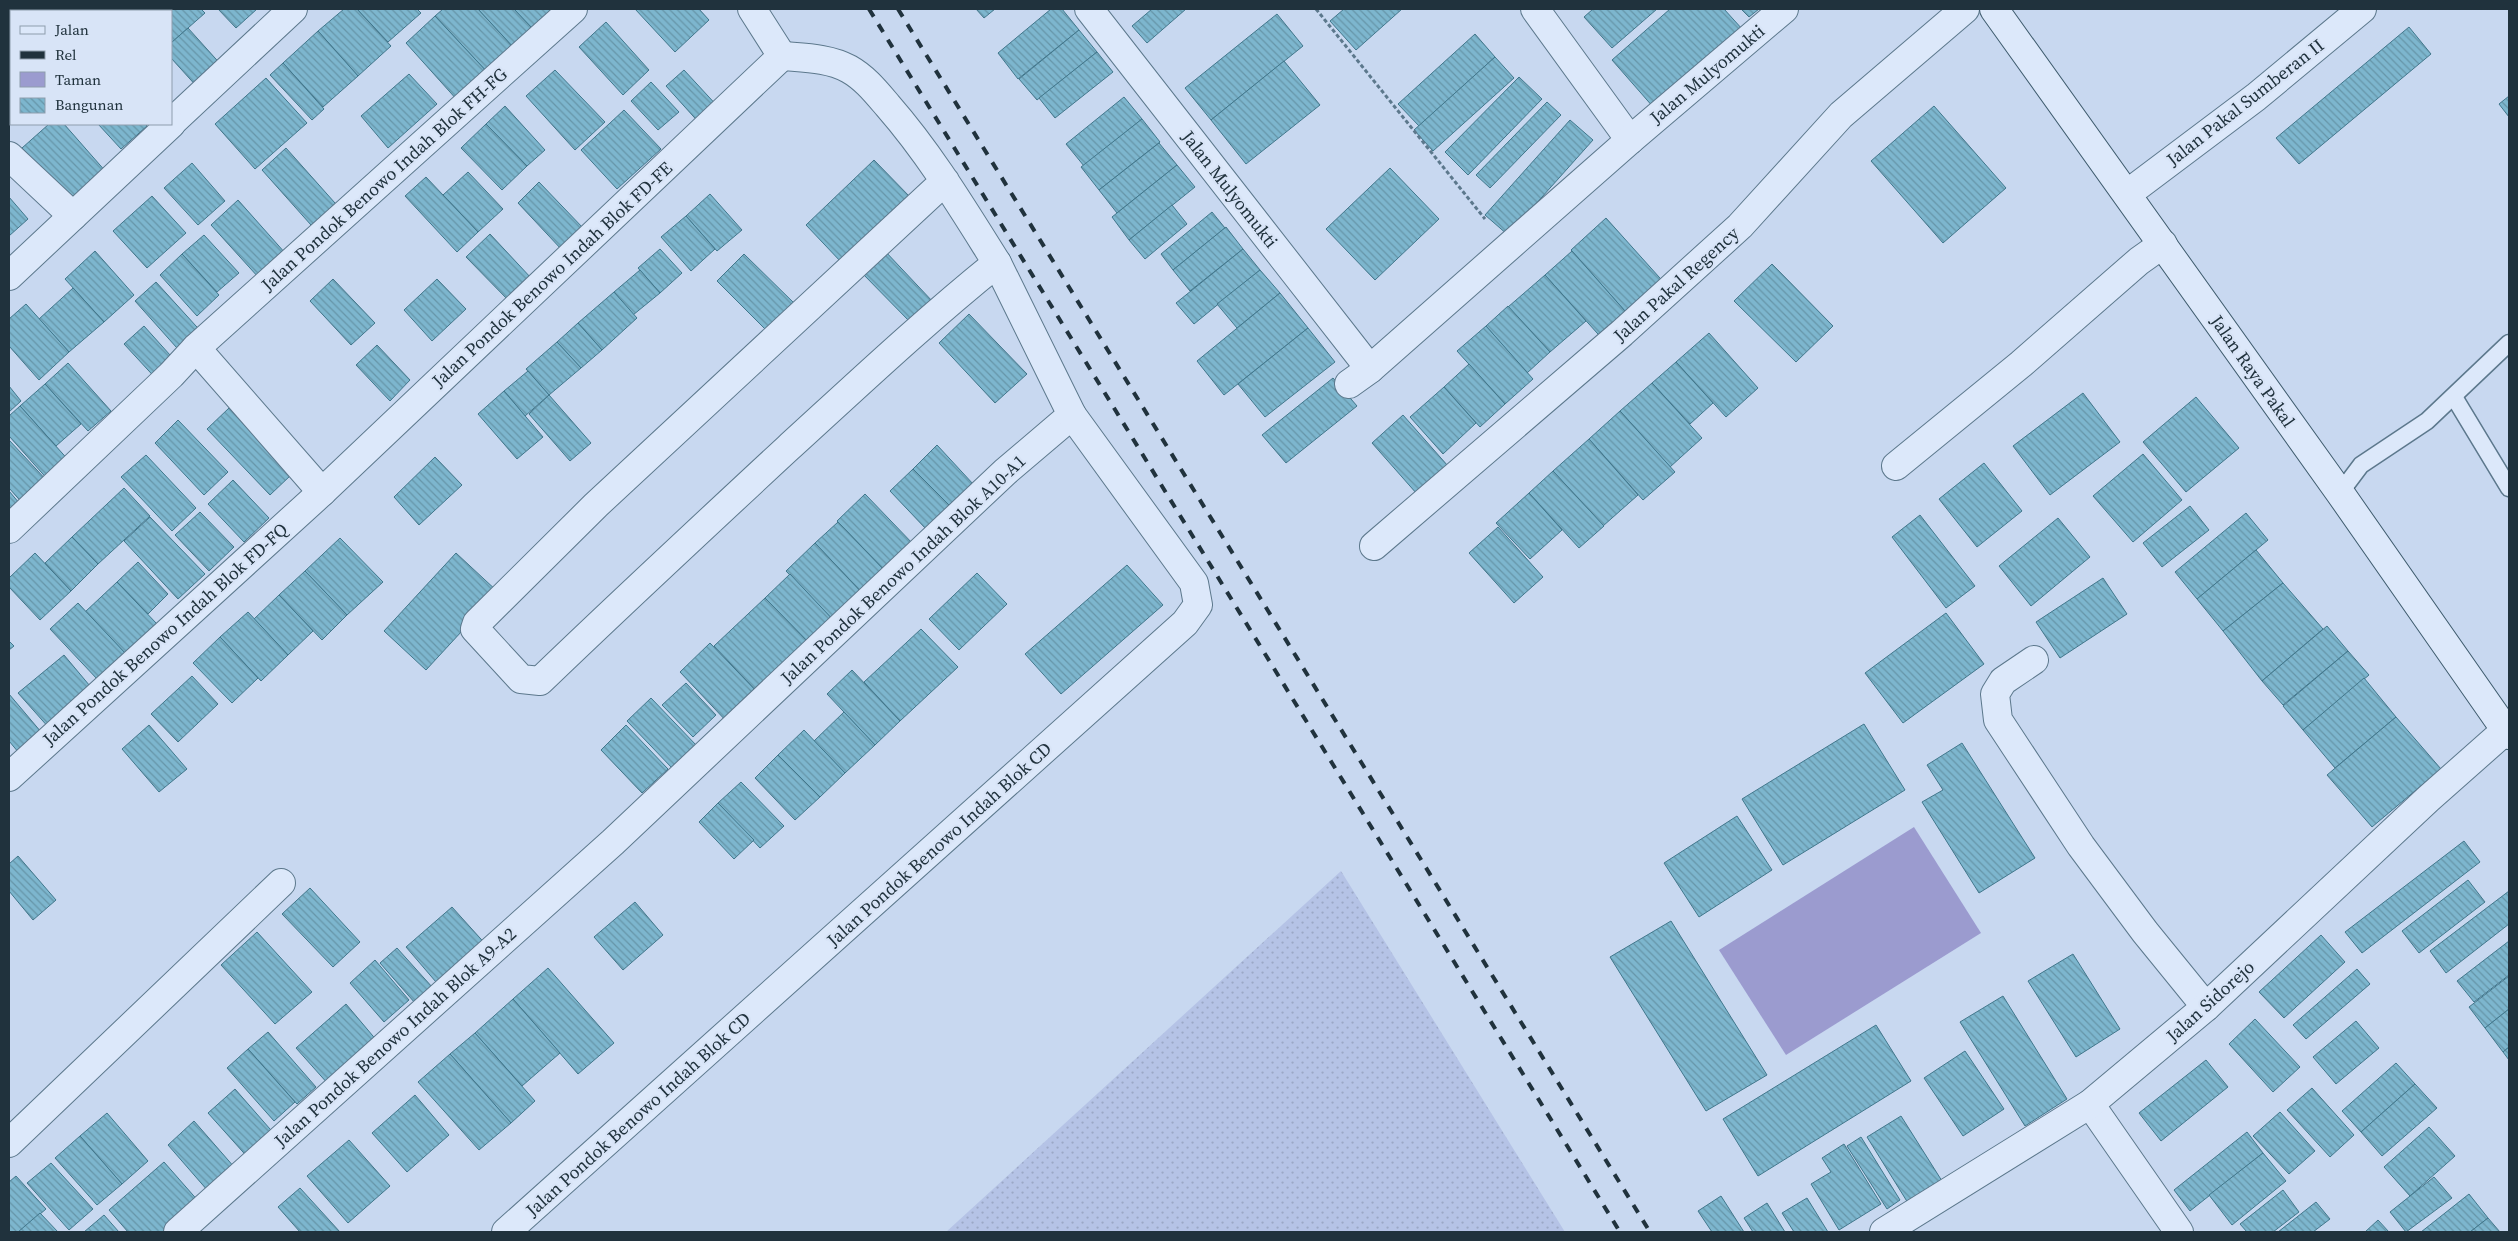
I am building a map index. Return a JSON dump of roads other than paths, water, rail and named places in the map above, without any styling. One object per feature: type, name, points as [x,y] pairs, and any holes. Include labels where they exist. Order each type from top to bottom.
[{"type":"street","points":[[172,123],[293,9]]},
{"type":"street","name":"Jalan Pondok Benowo Indah Blok FH-FG","points":[[9,528],[171,375],[196,348],[573,9]]},
{"type":"street","points":[[752,9],[782,56],[833,61],[850,69],[868,82],[902,122],[946,180],[997,263],[1072,415]]},
{"type":"street","name":"Jalan Mulyomukti","points":[[1089,9],[1360,376],[1509,249],[1630,140],[1784,9]]},
{"type":"street","points":[[1535,9],[1630,140]]},
{"type":"street","name":"Jalan Pakal Regency","points":[[1374,546],[1622,333],[1740,226],[1841,115],[1965,9]]},
{"type":"street","name":"Jalan Raya Pakal","points":[[1994,9],[2340,493],[2508,733]]},
{"type":"street","name":"Jalan Pakal Sumberan II","points":[[2127,194],[2256,97],[2362,9]]},
{"type":"street","name":"Jalan Pondok Benowo Indah Blok FD-FE","points":[[322,492],[782,56]]},
{"type":"street","points":[[9,276],[170,125]]},
{"type":"street","points":[[9,156],[72,216]]},
{"type":"street","points":[[946,180],[596,504],[477,623],[475,629],[521,679],[540,681],[629,595],[825,414],[927,322],[997,263]]},
{"type":"street","points":[[1896,466],[2021,364],[2139,261],[2163,244]]},
{"type":"street","points":[[196,348],[322,492]]},
{"type":"street","name":"Jalan Pondok Benowo Indah Blok A10-A1","points":[[613,842],[1005,472],[1072,415]]},
{"type":"street","name":"Jalan Pondok Benowo Indah Blok CD","points":[[506,1232],[1189,617],[1198,605],[1194,583],[1072,415]]},
{"type":"street","name":"Jalan Pondok Benowo Indah Blok FD-FQ","points":[[9,777],[322,492]]},
{"type":"street","points":[[2034,660],[2003,682],[1995,694],[1998,720],[2081,846],[2206,1007]]},
{"type":"street","name":"Jalan Sidorejo","points":[[1884,1232],[2090,1104],[2206,1007],[2428,799],[2508,733]]},
{"type":"street","name":"Jalan Pondok Benowo Indah Blok A9-A2","points":[[178,1232],[613,842]]},
{"type":"street","points":[[9,1142],[281,882]]},
{"type":"street","points":[[2090,1104],[2179,1232]]},
{"type":"lane","points":[[2340,493],[2361,465],[2427,421],[2509,343]]},
{"type":"lane","points":[[2454,396],[2509,488]]},
{"type":"railway","points":[[869,9],[1620,1232]]},
{"type":"railway","points":[[898,9],[1650,1232]]}]
